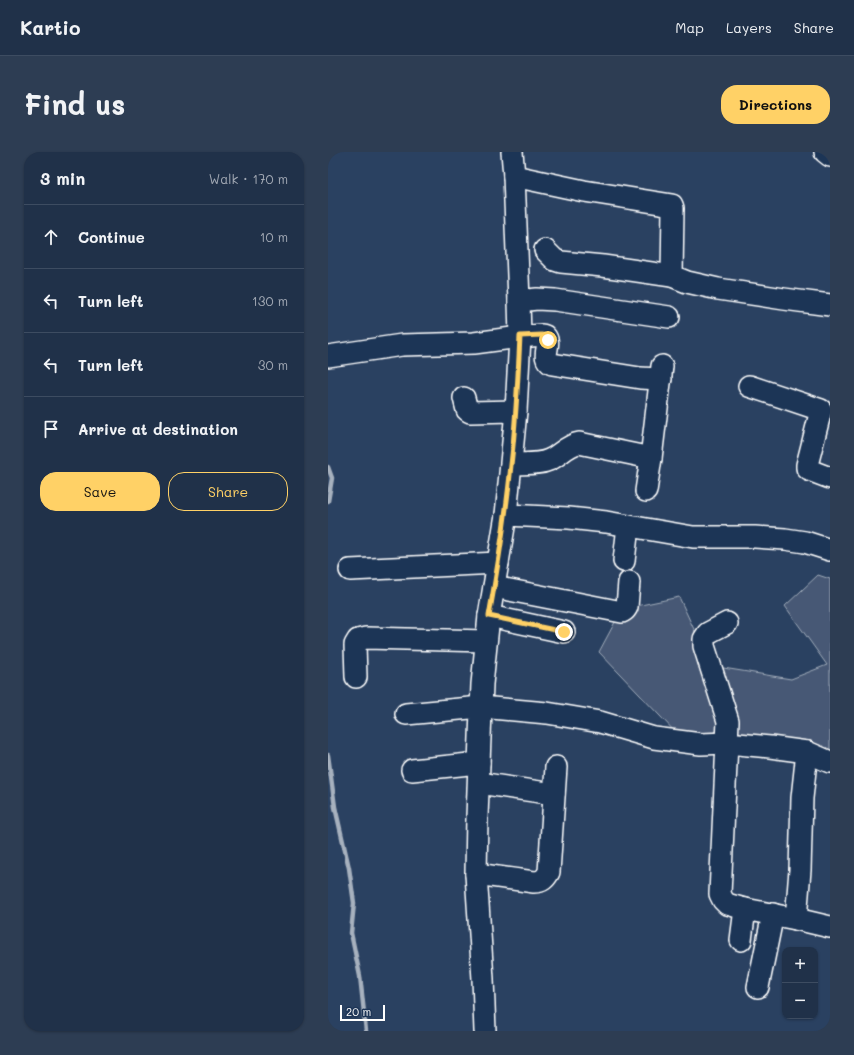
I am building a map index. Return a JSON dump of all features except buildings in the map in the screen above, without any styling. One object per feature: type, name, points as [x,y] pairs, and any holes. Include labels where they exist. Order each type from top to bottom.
[{"type":"street","points":[[485,1031],[484,979],[476,874],[481,707],[489,616],[506,515],[516,411],[520,336],[512,152]]},
{"type":"street","points":[[825,152],[830,156]]},
{"type":"street","points":[[514,176],[584,191],[672,205],[672,276]]},
{"type":"street","points":[[546,250],[555,260],[561,262],[603,266],[672,276],[687,282],[718,288],[830,305]]},
{"type":"street","points":[[519,300],[555,300],[669,317]]},
{"type":"street","points":[[328,356],[402,345],[474,343],[520,336],[542,335],[548,340],[546,358],[547,361],[552,364],[640,378],[661,372],[646,491]]},
{"type":"street","points":[[749,386],[825,410],[806,464],[809,470],[830,478]]},
{"type":"street","points":[[464,398],[467,410],[470,412],[516,411]]},
{"type":"street","points":[[512,464],[541,463],[550,460],[574,444],[579,443],[651,458]]},
{"type":"street","points":[[506,515],[569,518],[606,522],[693,536],[785,539],[805,542],[830,550]]},
{"type":"street","points":[[624,561],[628,526]]},
{"type":"street","points":[[350,570],[498,563]]},
{"type":"street","points":[[494,588],[622,612],[627,607],[629,582]]},
{"type":"street","points":[[489,616],[564,632]]},
{"type":"street","points":[[727,623],[708,633],[704,639],[704,646],[728,721],[720,894],[727,904],[830,928]]},
{"type":"street","points":[[356,677],[355,646],[358,640],[366,638],[486,642]]},
{"type":"street","points":[[406,714],[481,707],[547,713],[600,722],[654,738],[701,744],[727,743],[807,752],[830,762]]},
{"type":"street","points":[[796,919],[800,870],[802,798],[807,752]]},
{"type":"street","points":[[476,874],[534,882],[543,880],[548,872],[556,767]]},
{"type":"street","points":[[412,770],[479,773],[554,794]]},
{"type":"street","points":[[741,940],[745,909]]},
{"type":"street","points":[[758,987],[773,914]]},
{"type":"shaded area","points":[[818,575],[830,579],[830,757],[680,737],[599,652],[622,609],[679,597],[711,666],[791,679],[827,665],[785,606]]},
{"type":"waterway","points":[[328,467],[332,478],[328,501]]},
{"type":"waterway","points":[[328,755],[335,807],[349,868],[354,903],[351,933],[360,976],[366,1031]]},
{"type":"route","points":[[548,340],[542,335],[520,336],[512,464],[506,515],[489,616],[564,632]]}]
